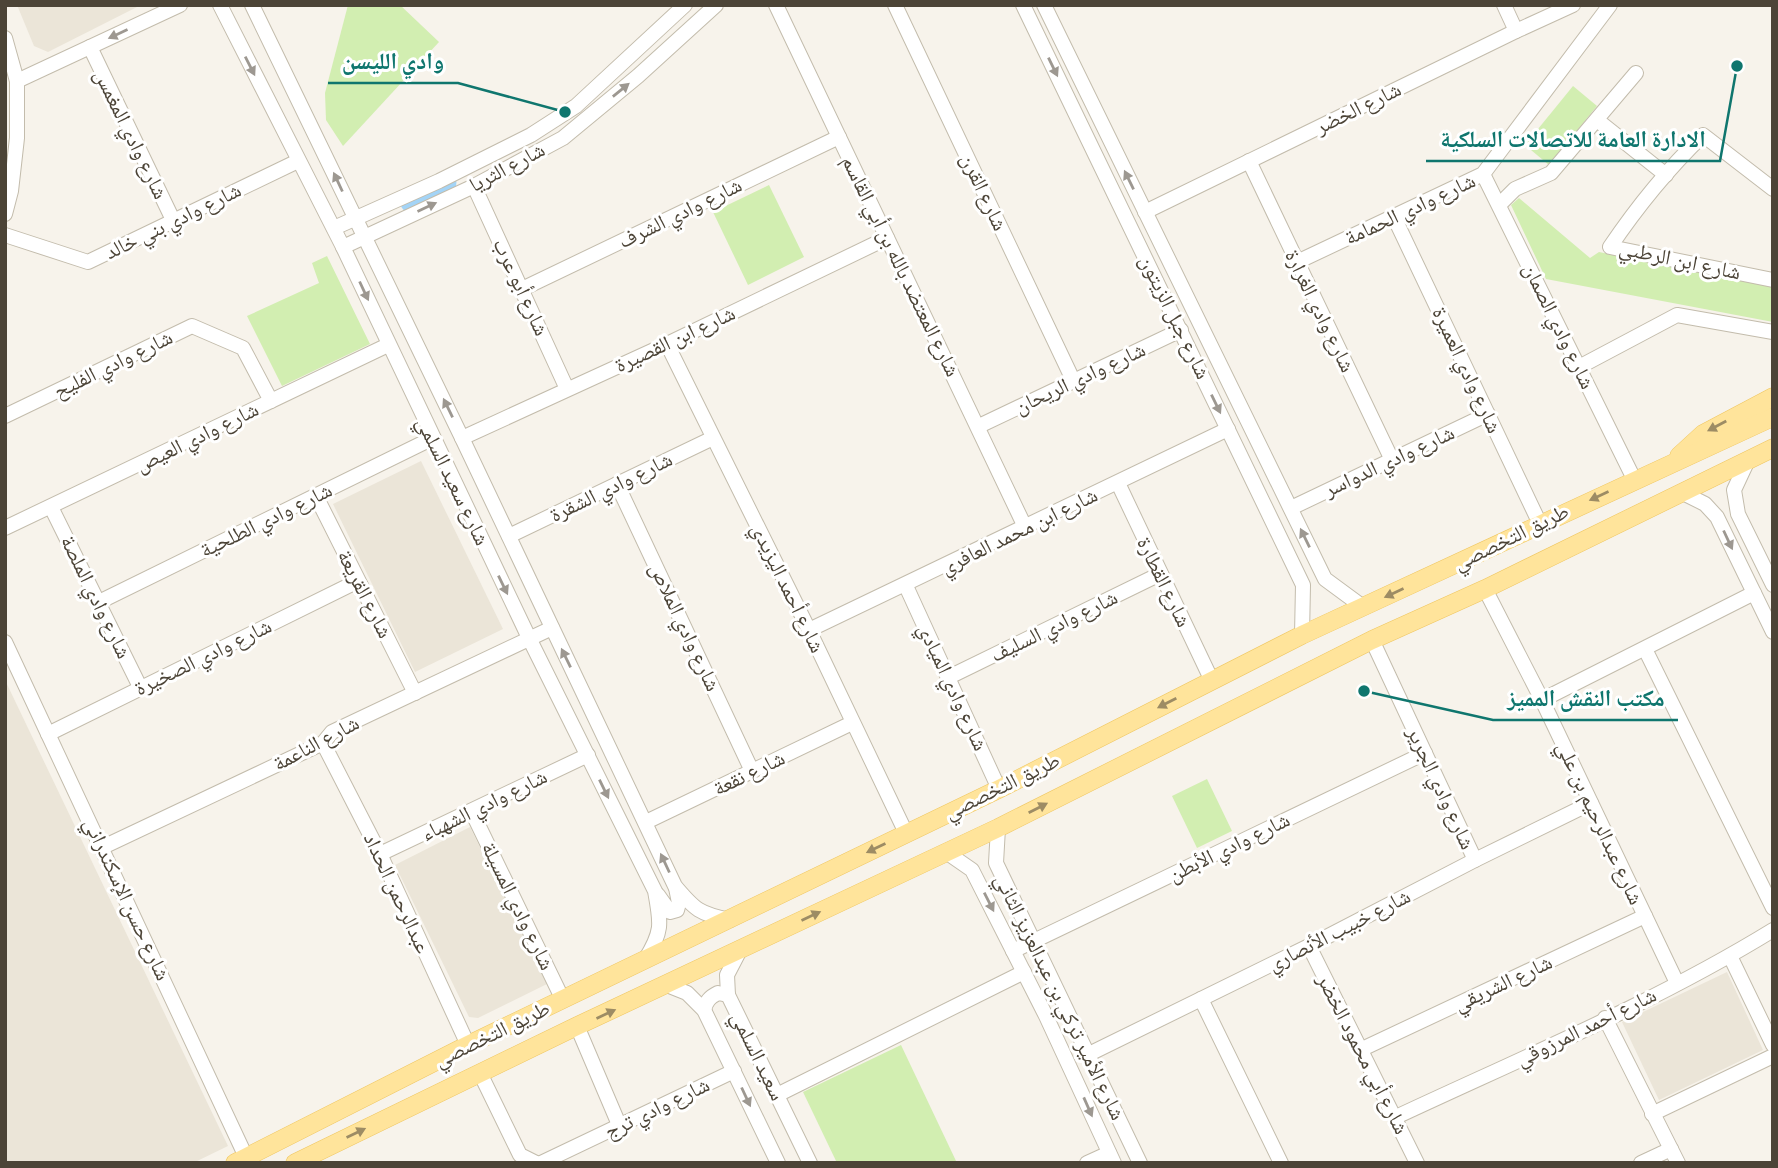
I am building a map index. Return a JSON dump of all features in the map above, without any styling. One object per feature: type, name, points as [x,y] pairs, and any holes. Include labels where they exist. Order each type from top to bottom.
[{"type":"main road","points":[[1669,466],[1703,434],[1773,397]]},
{"type":"main road","name":"طريق التخصصي","points":[[241,1160],[468,1045],[999,789],[1301,635],[1773,417]]},
{"type":"main road","name":"طريق التخصصي","points":[[295,1163],[577,1026],[998,828],[1373,640],[1485,589],[1773,448]]},
{"type":"street","points":[[17,81],[180,5]]},
{"type":"street","name":"شارع سعيد السلمي","points":[[220,5],[334,228],[530,639],[655,891],[659,937],[645,960]]},
{"type":"street","name":"شارع سعيد السلمي","points":[[252,5],[676,886],[690,904],[705,915],[730,920]]},
{"type":"street","name":"شارع الثريا","points":[[334,228],[439,181],[531,135],[576,106],[685,5]]},
{"type":"street","name":"شارع الثريا","points":[[343,247],[474,186],[563,138],[638,76],[716,5]]},
{"type":"street","name":"شارع المعتضد بالله بن أبي القاسم","points":[[776,5],[1025,527]]},
{"type":"street","name":"شارع القرن","points":[[895,5],[1073,380]]},
{"type":"street","name":"شارع جبل الزيتون","points":[[1023,5],[1303,585],[1301,635]]},
{"type":"street","name":"شارع جبل الزيتون","points":[[1044,5],[1325,579],[1363,607]]},
{"type":"street","points":[[1504,5],[1516,31]]},
{"type":"street","name":"شارع الخضر","points":[[1145,212],[1573,5]]},
{"type":"street","name":"شارع وادي الحمامة","points":[[1297,262],[1483,174],[1610,5]]},
{"type":"street","points":[[5,38],[17,81],[17,138],[11,191],[5,214]]},
{"type":"street","name":"شارع وادي المغمس","points":[[90,47],[173,220]]},
{"type":"street","points":[[1500,204],[1515,189],[1551,173],[1636,73]]},
{"type":"street","points":[[1597,120],[1666,175]]},
{"type":"street","name":"شارع ابن الرطبي","points":[[1773,189],[1703,135],[1636,209],[1610,247],[1773,280]]},
{"type":"street","name":"شارع وادي الشرف","points":[[522,289],[839,137]]},
{"type":"street","name":"شارع وادي بني خالد","points":[[5,235],[88,262],[298,161]]},
{"type":"street","name":"شارع وادي الغرارة","points":[[1249,161],[1392,460]]},
{"type":"street","name":"شارع وادي الصمان","points":[[1483,174],[1634,479]]},
{"type":"street","name":"شارع أبو عرب","points":[[474,186],[567,389]]},
{"type":"street","name":"شارع وادي العميرة","points":[[1394,217],[1540,524]]},
{"type":"street","name":"شارع ابن القصيرة","points":[[462,438],[667,344],[887,238]]},
{"type":"street","points":[[1579,367],[1677,315],[1773,332]]},
{"type":"street","name":"شارع وادي الفليح","points":[[5,416],[192,326],[243,348],[271,401]]},
{"type":"street","name":"شارع وادي الريحان","points":[[979,426],[1181,330]]},
{"type":"street","name":"شارع أحمد اليزيدي","points":[[667,344],[906,833]]},
{"type":"street","name":"شارع وادي العيص","points":[[5,528],[388,345]]},
{"type":"street","name":"شارع وادي الدواسر","points":[[1290,508],[1488,414]]},
{"type":"street","name":"شارع ابن محمد العافري","points":[[809,630],[906,586],[1228,429]]},
{"type":"street","name":"شارع وادي الطلحية","points":[[99,602],[433,438]]},
{"type":"street","name":"شارع وادي الشقرة","points":[[509,537],[713,439]]},
{"type":"street","points":[[1748,460],[1734,490],[1738,514],[1773,585]]},
{"type":"street","name":"شارع القطارة","points":[[1118,483],[1212,681]]},
{"type":"street","name":"شارع وادي الملاص","points":[[617,484],[752,771]]},
{"type":"street","points":[[1683,493],[1705,504],[1717,517],[1773,632]]},
{"type":"street","name":"شارع القريعة","points":[[316,496],[415,693]]},
{"type":"street","name":"شارع وادي الملصة","points":[[51,507],[140,687]]},
{"type":"street","name":"شارع وادي السليف","points":[[948,677],[1160,575]]},
{"type":"street","points":[[1303,585],[1316,591],[1323,586],[1325,579]]},
{"type":"street","name":"شارع وادي الصخيرة","points":[[48,734],[358,581]]},
{"type":"street","name":"شارع وادي الميادي","points":[[906,586],[999,789]]},
{"type":"street","name":"شارع عبدالرحيم بن علي","points":[[1485,589],[1542,700],[1677,983]]},
{"type":"street","points":[[1542,700],[1754,593]]},
{"type":"street","name":"شارع الناعمة","points":[[103,847],[323,743],[332,732],[552,628]]},
{"type":"street","name":"شارع وادي الجرير","points":[[1373,640],[1475,860]]},
{"type":"street","name":"شارع حسن الإسكندراني","points":[[5,642],[103,847],[241,1160]]},
{"type":"street","points":[[1644,649],[1773,908]]},
{"type":"street","name":"شارع نقعة","points":[[646,822],[852,723]]},
{"type":"street","name":"عبدالرحمن الحداد","points":[[323,743],[380,854],[468,1045]]},
{"type":"street","name":"شارع وادي الأبطن","points":[[1013,951],[1424,753]]},
{"type":"street","name":"شارع وادي الشهباء","points":[[380,854],[588,755]]},
{"type":"street","name":"شارع خبيب الأنصاري","points":[[1087,1055],[1591,803]]},
{"type":"street","name":"شارع وادي المسيلة","points":[[472,812],[563,1000]]},
{"type":"street","name":"شارع الأمير تركي بن عبدالعزيز الثاني","points":[[998,828],[996,863],[1140,1163]]},
{"type":"street","points":[[633,846],[652,837]]},
{"type":"street","name":"شارع الأمير تركي بن عبدالعزيز الثاني","points":[[946,852],[972,870],[1046,1016],[1111,1158]]},
{"type":"street","points":[[972,870],[987,861],[996,863]]},
{"type":"street","points":[[655,891],[670,912],[677,910],[679,903],[676,886]]},
{"type":"street","name":"شارع الشريقي","points":[[1360,1050],[1644,916]]},
{"type":"street","name":"شارع أحمد المرزوقي","points":[[1396,1117],[1677,983],[1773,930]]},
{"type":"street","name":"شارع أبي محمود الخضر","points":[[1309,946],[1417,1163]]},
{"type":"street","name":"سعيد السلمي","points":[[741,948],[727,975],[728,995],[810,1163]]},
{"type":"street","points":[[1730,956],[1773,1045]]},
{"type":"street","points":[[777,1095],[1024,972]]},
{"type":"street","points":[[1033,990],[1048,995],[1051,991],[1051,979]]},
{"type":"street","name":"سعيد السلمي","points":[[667,985],[687,993],[704,1010],[778,1163]]},
{"type":"street","points":[[704,1010],[711,996],[718,993],[728,995]]},
{"type":"street","points":[[1046,1016],[1049,1000],[1057,999],[1064,1006]]},
{"type":"street","points":[[1201,999],[1281,1163]]},
{"type":"street","points":[[1605,1018],[1678,1163]]},
{"type":"street","points":[[577,1026],[620,1127]]},
{"type":"street","points":[[1652,1114],[1773,1056]]},
{"type":"street","name":"شارع وادي ترج","points":[[539,1163],[620,1127],[734,1070]]},
{"type":"street","points":[[480,1073],[520,1155],[539,1163]]},
{"type":"street","points":[[1641,1163],[1671,1149]]},
{"type":"street","points":[[1087,1163],[1111,1158]]},
{"type":"shaded area","points":[[17,5],[141,5],[48,52],[34,46]]},
{"type":"shaded area","points":[[421,461],[503,629],[415,672],[333,504]]},
{"type":"shaded area","points":[[5,680],[228,1146],[193,1163],[5,1163]]},
{"type":"shaded area","points":[[470,827],[547,984],[478,1018],[469,1017],[395,865]]},
{"type":"shaded area","points":[[1727,972],[1763,1050],[1659,1100],[1622,1022]]},
{"type":"green space","points":[[348,5],[400,5],[439,42],[343,146],[326,120],[325,93]]},
{"type":"green space","points":[[1573,86],[1597,106],[1549,165],[1525,145]]},
{"type":"green space","points":[[769,185],[804,257],[748,285],[713,212]]},
{"type":"green space","points":[[1519,198],[1590,258],[1599,252],[1773,286],[1773,322],[1546,279],[1511,205]]},
{"type":"green space","points":[[327,256],[370,344],[282,386],[247,316],[319,283],[312,263]]},
{"type":"green space","points":[[1207,779],[1232,831],[1197,848],[1172,796]]},
{"type":"green space","points":[[901,1045],[957,1163],[837,1163],[803,1092]]},
{"type":"waterway","points":[[410,203],[447,183]]},
{"type":"place","name":"الادارة العامة للاتصالات السلكية","points":[[1737,66]]},
{"type":"place","name":"وادي الليسن","points":[[565,112]]},
{"type":"place","name":"مكتب النقش المميز","points":[[1364,691]]}]
